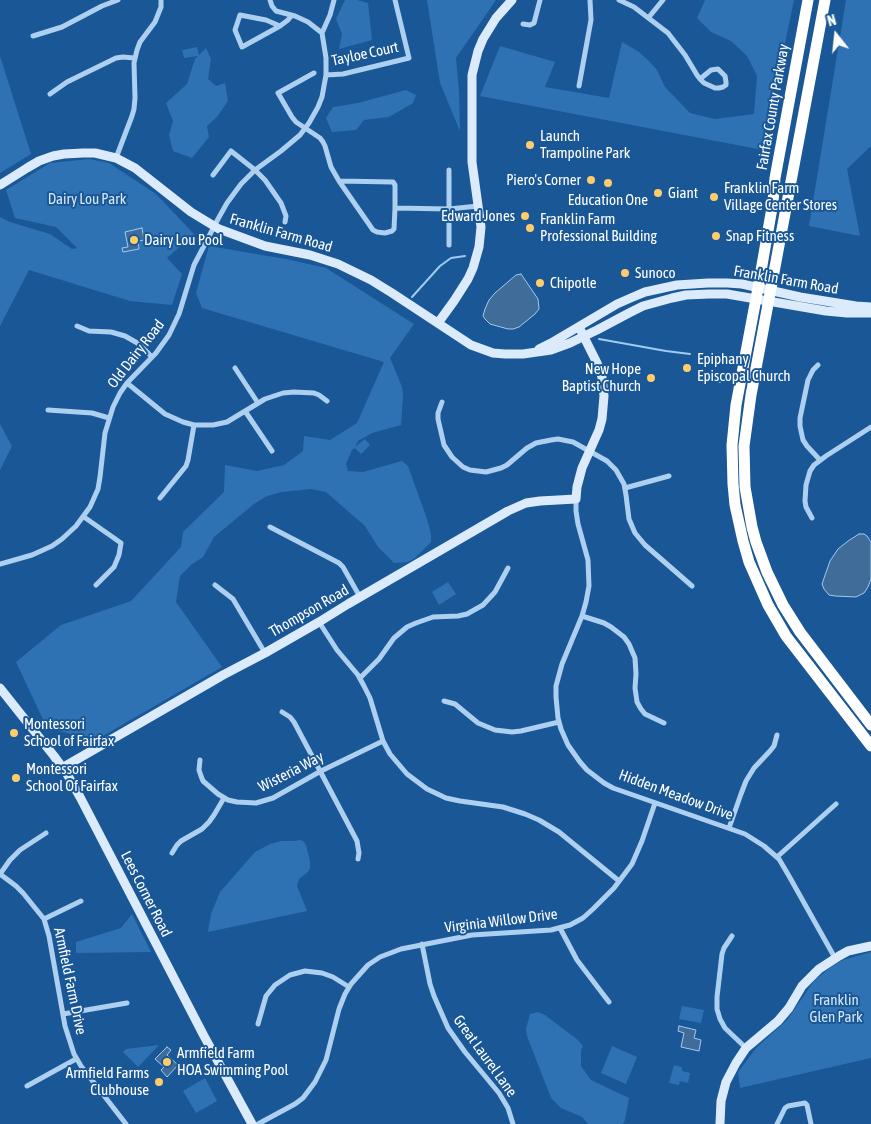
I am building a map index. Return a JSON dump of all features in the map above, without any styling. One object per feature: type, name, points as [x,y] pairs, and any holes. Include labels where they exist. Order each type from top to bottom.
[{"type":"highway","name":"Fairfax County Parkway","points":[[808,0],[736,405],[732,464],[735,498],[743,541],[762,594],[780,626],[871,746]]},
{"type":"highway","name":"Fairfax County Parkway","points":[[825,0],[751,395],[744,446],[744,487],[752,527],[774,588],[800,632],[871,725]]},
{"type":"street","points":[[33,36],[62,26],[118,0]]},
{"type":"street","points":[[116,158],[134,108],[134,58],[140,42],[155,22],[161,0]]},
{"type":"street","points":[[270,0],[276,11],[308,22],[322,34]]},
{"type":"street","name":"Tayloe Court","points":[[322,34],[330,16],[334,0]]},
{"type":"street","name":"Tayloe Court","points":[[326,75],[343,74],[409,58],[394,0]]},
{"type":"street","points":[[438,323],[468,279],[476,258],[481,227],[472,162],[472,75],[483,38],[496,18],[512,0]]},
{"type":"street","points":[[523,24],[530,25],[534,23],[540,0]]},
{"type":"street","points":[[579,86],[591,20],[590,0]]},
{"type":"street","points":[[620,0],[649,17],[673,39],[700,79],[715,88],[726,85],[725,76],[718,69],[711,70],[700,79]]},
{"type":"street","points":[[649,17],[662,0]]},
{"type":"street","points":[[280,26],[266,20],[240,15],[235,30],[242,47],[280,26],[291,16]]},
{"type":"street","name":"Old Dairy Road","points":[[0,564],[32,555],[52,546],[66,536],[84,517],[95,496],[99,483],[105,433],[116,400],[127,383],[163,343],[174,325],[194,265],[214,226],[232,195],[254,170],[291,144],[313,118],[322,97],[326,75],[326,58],[322,34]]},
{"type":"street","points":[[50,94],[67,82],[116,58],[134,58]]},
{"type":"street","points":[[314,73],[278,93],[292,117],[323,142],[330,167],[339,181],[374,230],[377,232],[389,232],[394,229],[393,182],[339,181]]},
{"type":"street","points":[[213,175],[231,151],[265,180],[281,203],[286,216],[285,222]]},
{"type":"street","name":"Franklin Farm Road","points":[[0,185],[33,164],[53,156],[83,152],[116,158],[135,168],[191,212],[214,226],[265,246],[310,255],[338,264],[378,284],[471,345],[484,350],[505,354],[551,350],[585,336],[643,306],[672,298],[692,295],[757,293]]},
{"type":"street","points":[[449,170],[449,245]]},
{"type":"street","points":[[395,208],[449,209],[478,206]]},
{"type":"street","name":"Franklin Farm Road","points":[[532,353],[617,304],[639,294],[660,288],[726,283],[757,293],[838,312],[871,313]]},
{"type":"street","name":"Franklin Farm Road","points":[[769,296],[871,307]]},
{"type":"street","points":[[77,326],[89,331],[111,332],[125,336],[139,344],[152,356]]},
{"type":"street","name":"Hidden Meadow Drive","points":[[579,327],[595,356],[600,371],[604,407],[599,430],[578,479],[576,510],[578,524],[586,549],[589,586],[582,616],[558,675],[556,697],[559,722],[564,738],[573,754],[583,766],[595,777],[613,788],[745,834],[777,857],[835,958]]},
{"type":"street","points":[[818,365],[810,374],[808,380],[800,426],[803,440],[820,460]]},
{"type":"street","points":[[235,368],[258,403]]},
{"type":"street","points":[[127,383],[165,414],[183,422],[202,426],[219,424],[236,418],[274,395],[294,392],[314,393],[327,401]]},
{"type":"street","points":[[442,402],[438,419],[444,445],[452,457],[463,467],[470,470],[486,472],[501,468],[526,448],[544,441],[558,440],[567,440],[577,444],[607,461],[620,476],[625,488],[629,519],[635,533],[645,545],[692,586]]},
{"type":"street","points":[[48,410],[92,413],[109,418]]},
{"type":"street","points":[[246,411],[272,452]]},
{"type":"street","points":[[160,498],[186,466],[194,425]]},
{"type":"street","points":[[812,518],[806,507],[806,485],[810,471],[820,460],[871,427]]},
{"type":"street","points":[[625,488],[669,476]]},
{"type":"street","name":"Thompson Road","points":[[62,768],[319,622],[508,511],[526,503],[576,499]]},
{"type":"street","points":[[84,517],[122,543],[120,555],[114,567],[96,585]]},
{"type":"street","points":[[270,527],[339,563],[360,597]]},
{"type":"street","points":[[360,678],[379,659],[394,638],[416,622],[433,617],[466,614],[484,605],[495,592],[508,568]]},
{"type":"street","points":[[214,585],[233,599],[265,653]]},
{"type":"street","points":[[582,616],[604,623],[624,637],[635,658],[635,695],[637,702],[645,714],[652,719],[664,723]]},
{"type":"street","points":[[319,622],[336,650],[360,678],[370,698],[379,730],[390,754],[414,781],[446,798],[503,807],[539,820],[559,832],[619,881]]},
{"type":"street","name":"Lees Corner Road","points":[[0,688],[62,768],[80,797],[252,1124]]},
{"type":"street","points":[[444,701],[455,704],[478,723],[495,730],[521,731],[559,722]]},
{"type":"street","points":[[282,712],[294,722],[357,841],[358,860]]},
{"type":"street","points":[[729,828],[746,781],[758,763],[774,746],[777,735]]},
{"type":"street","name":"Wisteria Way","points":[[200,760],[199,770],[204,781],[211,789],[224,798],[243,804],[256,803],[273,798],[321,771],[383,741]]},
{"type":"street","points":[[172,853],[181,841],[197,832],[209,822],[224,798]]},
{"type":"street","name":"Virginia Willow Drive","points":[[258,1124],[295,1104],[315,1082],[326,1060],[339,1009],[349,987],[363,970],[380,957],[422,944],[472,935],[551,930],[583,918],[604,898],[632,864],[638,853],[655,803]]},
{"type":"street","points":[[777,857],[836,804]]},
{"type":"street","points":[[0,874],[20,850],[46,833]]},
{"type":"street","name":"Armfield Farm Drive","points":[[0,874],[23,893],[44,919],[68,1036],[76,1059],[126,1124]]},
{"type":"street","points":[[44,919],[81,901]]},
{"type":"street","points":[[560,928],[578,960],[609,1002]]},
{"type":"street","points":[[732,936],[722,954],[717,1009],[725,1028],[746,1048]]},
{"type":"street","name":"Great Laurel Lane","points":[[422,944],[430,984],[448,1028],[465,1052],[499,1092],[508,1108],[513,1124]]},
{"type":"street","points":[[720,1124],[721,1101],[726,1082],[746,1048],[778,1021],[802,986],[813,974],[848,951],[871,946]]},
{"type":"street","points":[[258,1024],[266,996],[275,985],[290,975],[306,971],[322,973],[333,977],[349,987]]},
{"type":"street","points":[[63,1014],[127,1003]]},
{"type":"street","points":[[27,1086],[76,1059]]},
{"type":"street","points":[[777,1124],[785,1108],[805,1103],[808,1106],[811,1124]]},
{"type":"green space","points":[[345,0],[357,0],[368,3],[372,40],[339,49],[342,34],[336,19]]},
{"type":"green space","points":[[427,0],[496,0],[456,58],[460,131],[440,83]]},
{"type":"green space","points":[[705,0],[794,0],[763,150],[480,96],[500,46],[555,62],[545,87],[609,98],[622,42],[648,60],[657,70],[665,87],[690,113],[715,119],[754,114],[757,76],[747,56],[731,41],[711,32],[697,18]]},
{"type":"green space","points":[[846,0],[871,0],[871,146],[847,169],[860,236],[809,226]]},
{"type":"green space","points":[[197,47],[199,55],[206,48],[211,59],[208,79],[216,86],[225,83],[228,101],[217,117],[207,126],[209,137],[192,158],[173,151],[169,135],[173,121],[166,103],[187,84],[195,59],[198,56],[184,58],[182,50]]},
{"type":"green space","points":[[0,56],[31,154],[0,173]]},
{"type":"green space","points":[[406,90],[416,95],[413,103],[389,117],[364,120],[356,130],[332,132],[326,118],[333,107],[358,103]]},
{"type":"green space","name":"Dairy Lou Park","points":[[89,159],[109,163],[156,194],[194,234],[167,258],[182,274],[172,305],[130,301],[29,270],[0,326],[0,217],[10,222],[50,234],[72,249],[77,248],[56,227],[15,218],[6,190],[50,163]]},
{"type":"green space","points":[[209,246],[326,268],[414,324],[390,358],[402,387],[401,425],[372,433],[358,441],[355,447],[365,439],[370,445],[361,454],[355,448],[352,450],[346,464],[348,471],[363,472],[402,461],[408,466],[427,519],[431,542],[415,558],[408,562],[394,563],[378,547],[365,526],[326,492],[311,489],[282,492],[267,496],[254,504],[214,537],[203,557],[180,576],[176,602],[222,667],[96,740],[47,728],[16,662],[61,625],[131,601],[181,547],[183,532],[224,492],[225,465],[257,471],[284,465],[303,451],[304,436],[330,440],[357,423],[384,362],[202,308],[196,293]]},
{"type":"green space","points":[[0,424],[12,446],[0,470]]},
{"type":"green space","points":[[448,582],[456,594],[439,605],[432,592]]},
{"type":"green space","points":[[301,840],[306,845],[310,868],[299,879],[297,886],[307,911],[208,932],[211,914],[220,892],[255,852],[270,844],[281,841]]},
{"type":"green space","points":[[132,914],[151,952],[76,953],[76,942],[121,928]]},
{"type":"green space","name":"Franklin Glen Park","points":[[871,952],[871,1058],[740,1088],[738,1072],[757,1047],[787,1020],[814,981],[832,966],[843,960]]},
{"type":"green space","points":[[682,1006],[704,1010],[701,1023],[679,1019]]},
{"type":"green space","points":[[538,1012],[545,1015],[583,1046],[581,1050],[581,1066],[591,1080],[629,1098],[623,1124],[588,1124],[582,1117],[561,1108],[551,1098],[527,1036],[526,1029],[530,1014]]},
{"type":"green space","points":[[159,1045],[138,1067],[123,1052],[126,1049]]},
{"type":"green space","points":[[612,1046],[637,1057],[626,1084],[601,1073]]},
{"type":"green space","points":[[674,1065],[682,1067],[682,1071],[690,1073],[688,1083],[680,1081],[679,1085],[669,1083]]},
{"type":"green space","points":[[205,1078],[217,1101],[196,1113],[183,1091]]},
{"type":"shaded area","name":"Dairy Lou Pool","points":[[142,228],[144,240],[138,241],[139,249],[123,252],[122,248],[128,247],[125,232]]},
{"type":"shaded area","points":[[521,274],[538,299],[539,309],[519,327],[513,329],[490,324],[483,316],[489,300],[516,275]]},
{"type":"shaded area","points":[[859,534],[867,536],[871,542],[871,579],[868,587],[864,593],[856,597],[829,595],[822,584],[830,561],[838,549]]},
{"type":"shaded area","points":[[679,1026],[696,1030],[694,1038],[701,1040],[699,1051],[681,1047],[684,1033],[678,1031]]},
{"type":"shaded area","name":"Armfield Farm HOA Swimming Pool","points":[[167,1047],[171,1050],[167,1055],[178,1065],[167,1077],[161,1070],[164,1067],[155,1059]]},
{"type":"waterway","points":[[412,297],[440,266],[451,258],[465,256]]},
{"type":"waterway","points":[[599,339],[690,354]]},
{"type":"waterway","points":[[716,378],[720,382]]},
{"type":"place","name":"Launch Trampoline Park","points":[[530,145]]},
{"type":"place","name":"Piero's Corner","points":[[591,180]]},
{"type":"place","name":"Education One","points":[[608,183]]},
{"type":"place","name":"Giant","points":[[658,193]]},
{"type":"place","name":"Franklin Farm Village Center Stores","points":[[714,197]]},
{"type":"place","name":"Edward Jones","points":[[525,216]]},
{"type":"place","name":"Franklin Farm Professional Building","points":[[530,228]]},
{"type":"place","name":"Snap Fitness","points":[[716,236]]},
{"type":"place","name":"Dairy Lou Pool","points":[[134,240]]},
{"type":"place","name":"Sunoco","points":[[625,273]]},
{"type":"place","name":"Chipotle","points":[[540,283]]},
{"type":"place","name":"Epiphany Episcopal Church","points":[[687,368]]},
{"type":"place","name":"New Hope Baptist Church","points":[[651,378]]},
{"type":"place","name":"Montessori School of Fairfax","points":[[14,733]]},
{"type":"place","name":"Montessori School Of Fairfax","points":[[16,778]]},
{"type":"place","name":"Armfield Farm HOA Swimming Pool","points":[[167,1062]]},
{"type":"place","name":"Armfield Farms Clubhouse","points":[[159,1082]]}]
